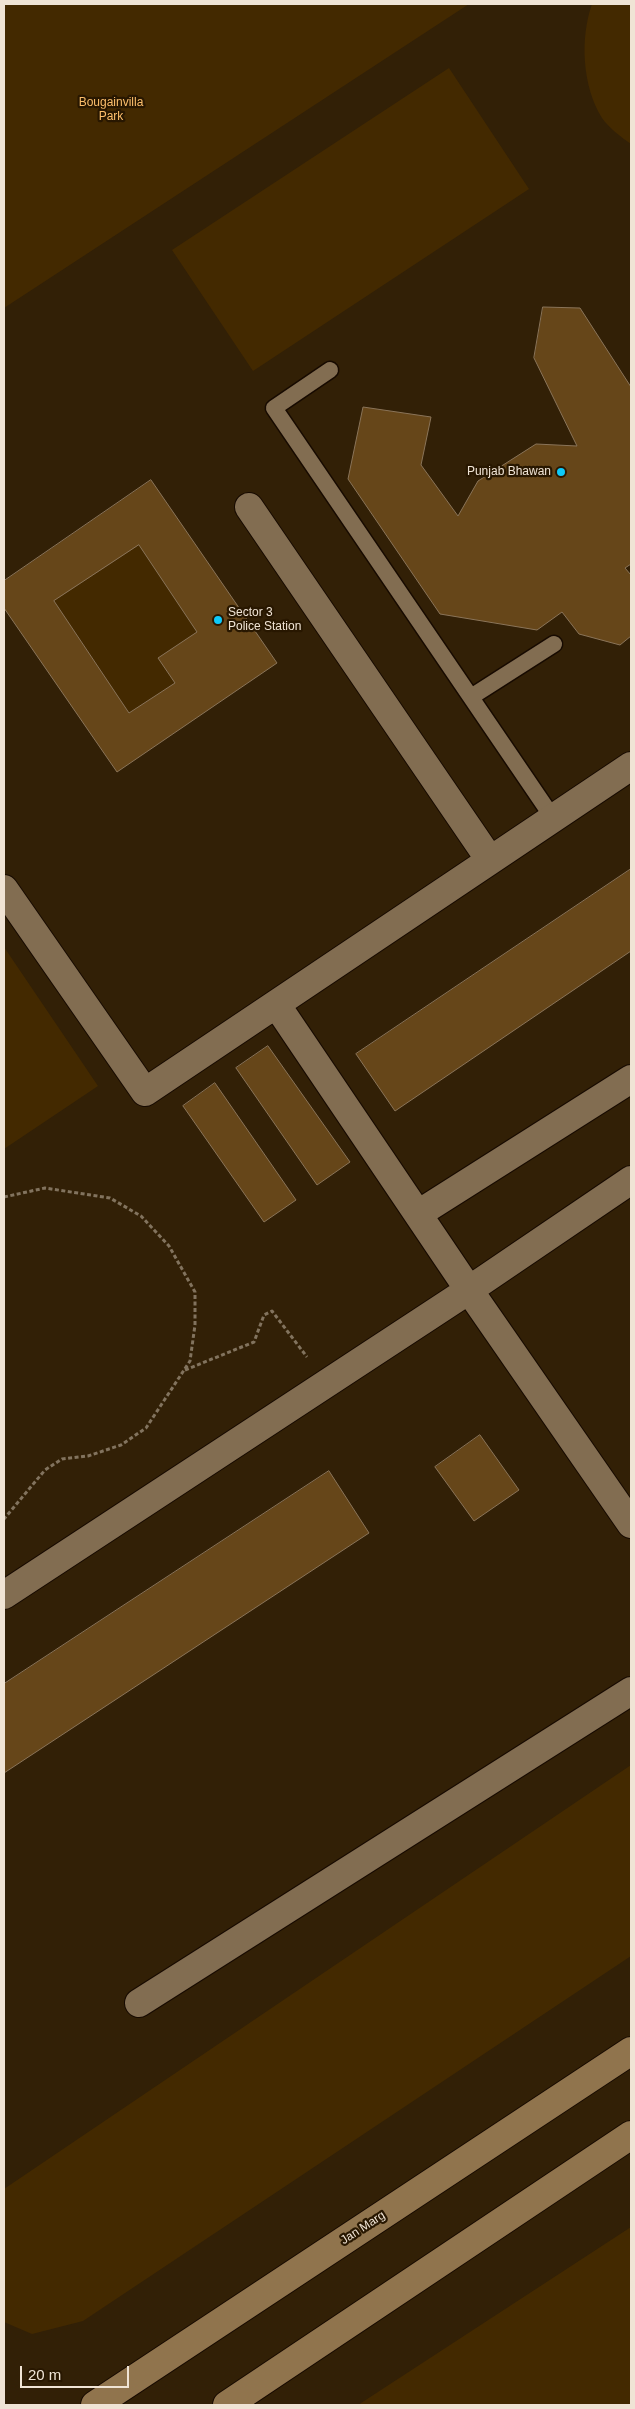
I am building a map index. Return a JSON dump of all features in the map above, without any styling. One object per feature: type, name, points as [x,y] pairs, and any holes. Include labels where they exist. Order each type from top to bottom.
[{"type":"main road","name":"Jan Marg","points":[[95,2405],[631,2050]]},
{"type":"main road","points":[[227,2405],[631,2135]]},
{"type":"street","points":[[249,507],[490,860]]},
{"type":"street","points":[[4,889],[145,1092],[631,766]]},
{"type":"street","points":[[276,1004],[469,1290],[631,1524]]},
{"type":"street","points":[[418,1214],[631,1079]]},
{"type":"street","points":[[4,1595],[469,1290],[631,1180]]},
{"type":"street","points":[[139,2003],[631,1691]]},
{"type":"lane","points":[[330,370],[274,408],[553,818]]},
{"type":"lane","points":[[470,698],[554,644]]},
{"type":"path","points":[[4,1196],[45,1188],[110,1198],[141,1216],[169,1246],[195,1292],[194,1334],[190,1361],[146,1428],[121,1445],[88,1456],[62,1459],[45,1470],[4,1520]]},
{"type":"path","points":[[184,1370],[254,1342],[264,1315],[272,1311],[326,1383]]},
{"type":"green space","name":"Bougainvilla Park","points":[[4,4],[469,4],[4,308]]},
{"type":"green space","points":[[592,4],[631,4],[631,144],[605,122],[595,105],[590,91],[585,62],[585,47],[588,17]]},
{"type":"green space","points":[[449,68],[529,189],[253,371],[172,250]]},
{"type":"green space","points":[[139,545],[197,632],[158,658],[175,683],[129,713],[54,601]]},
{"type":"green space","points":[[4,947],[98,1086],[4,1149]]},
{"type":"green space","points":[[631,1765],[631,1956],[83,2321],[32,2334],[4,2322],[4,2189]]},
{"type":"green space","points":[[631,2227],[631,2405],[358,2405]]},
{"type":"building","name":"Punjab Bhawan","points":[[543,307],[580,308],[631,387],[631,564],[625,568],[631,575],[631,636],[620,645],[579,634],[562,612],[537,630],[440,614],[348,479],[363,407],[431,417],[421,465],[458,516],[478,481],[536,444],[577,446],[534,358]]},
{"type":"building","name":"Sector 3 Police Station","points":[[151,480],[277,663],[117,772],[4,608],[4,581]],"holes":[[[139,545],[197,632],[158,658],[175,683],[129,713],[54,601]]]},
{"type":"building","points":[[631,869],[631,951],[395,1111],[356,1054]]},
{"type":"building","points":[[268,1046],[350,1162],[317,1185],[236,1068]]},
{"type":"building","points":[[215,1083],[296,1200],[264,1222],[183,1106]]},
{"type":"building","points":[[480,1435],[519,1490],[474,1521],[435,1467]]},
{"type":"building","points":[[329,1471],[369,1533],[4,1773],[4,1684]]},
{"type":"place","name":"Punjab Bhawan","points":[[561,472]]},
{"type":"place","name":"Sector 3 Police Station","points":[[218,620]]}]
